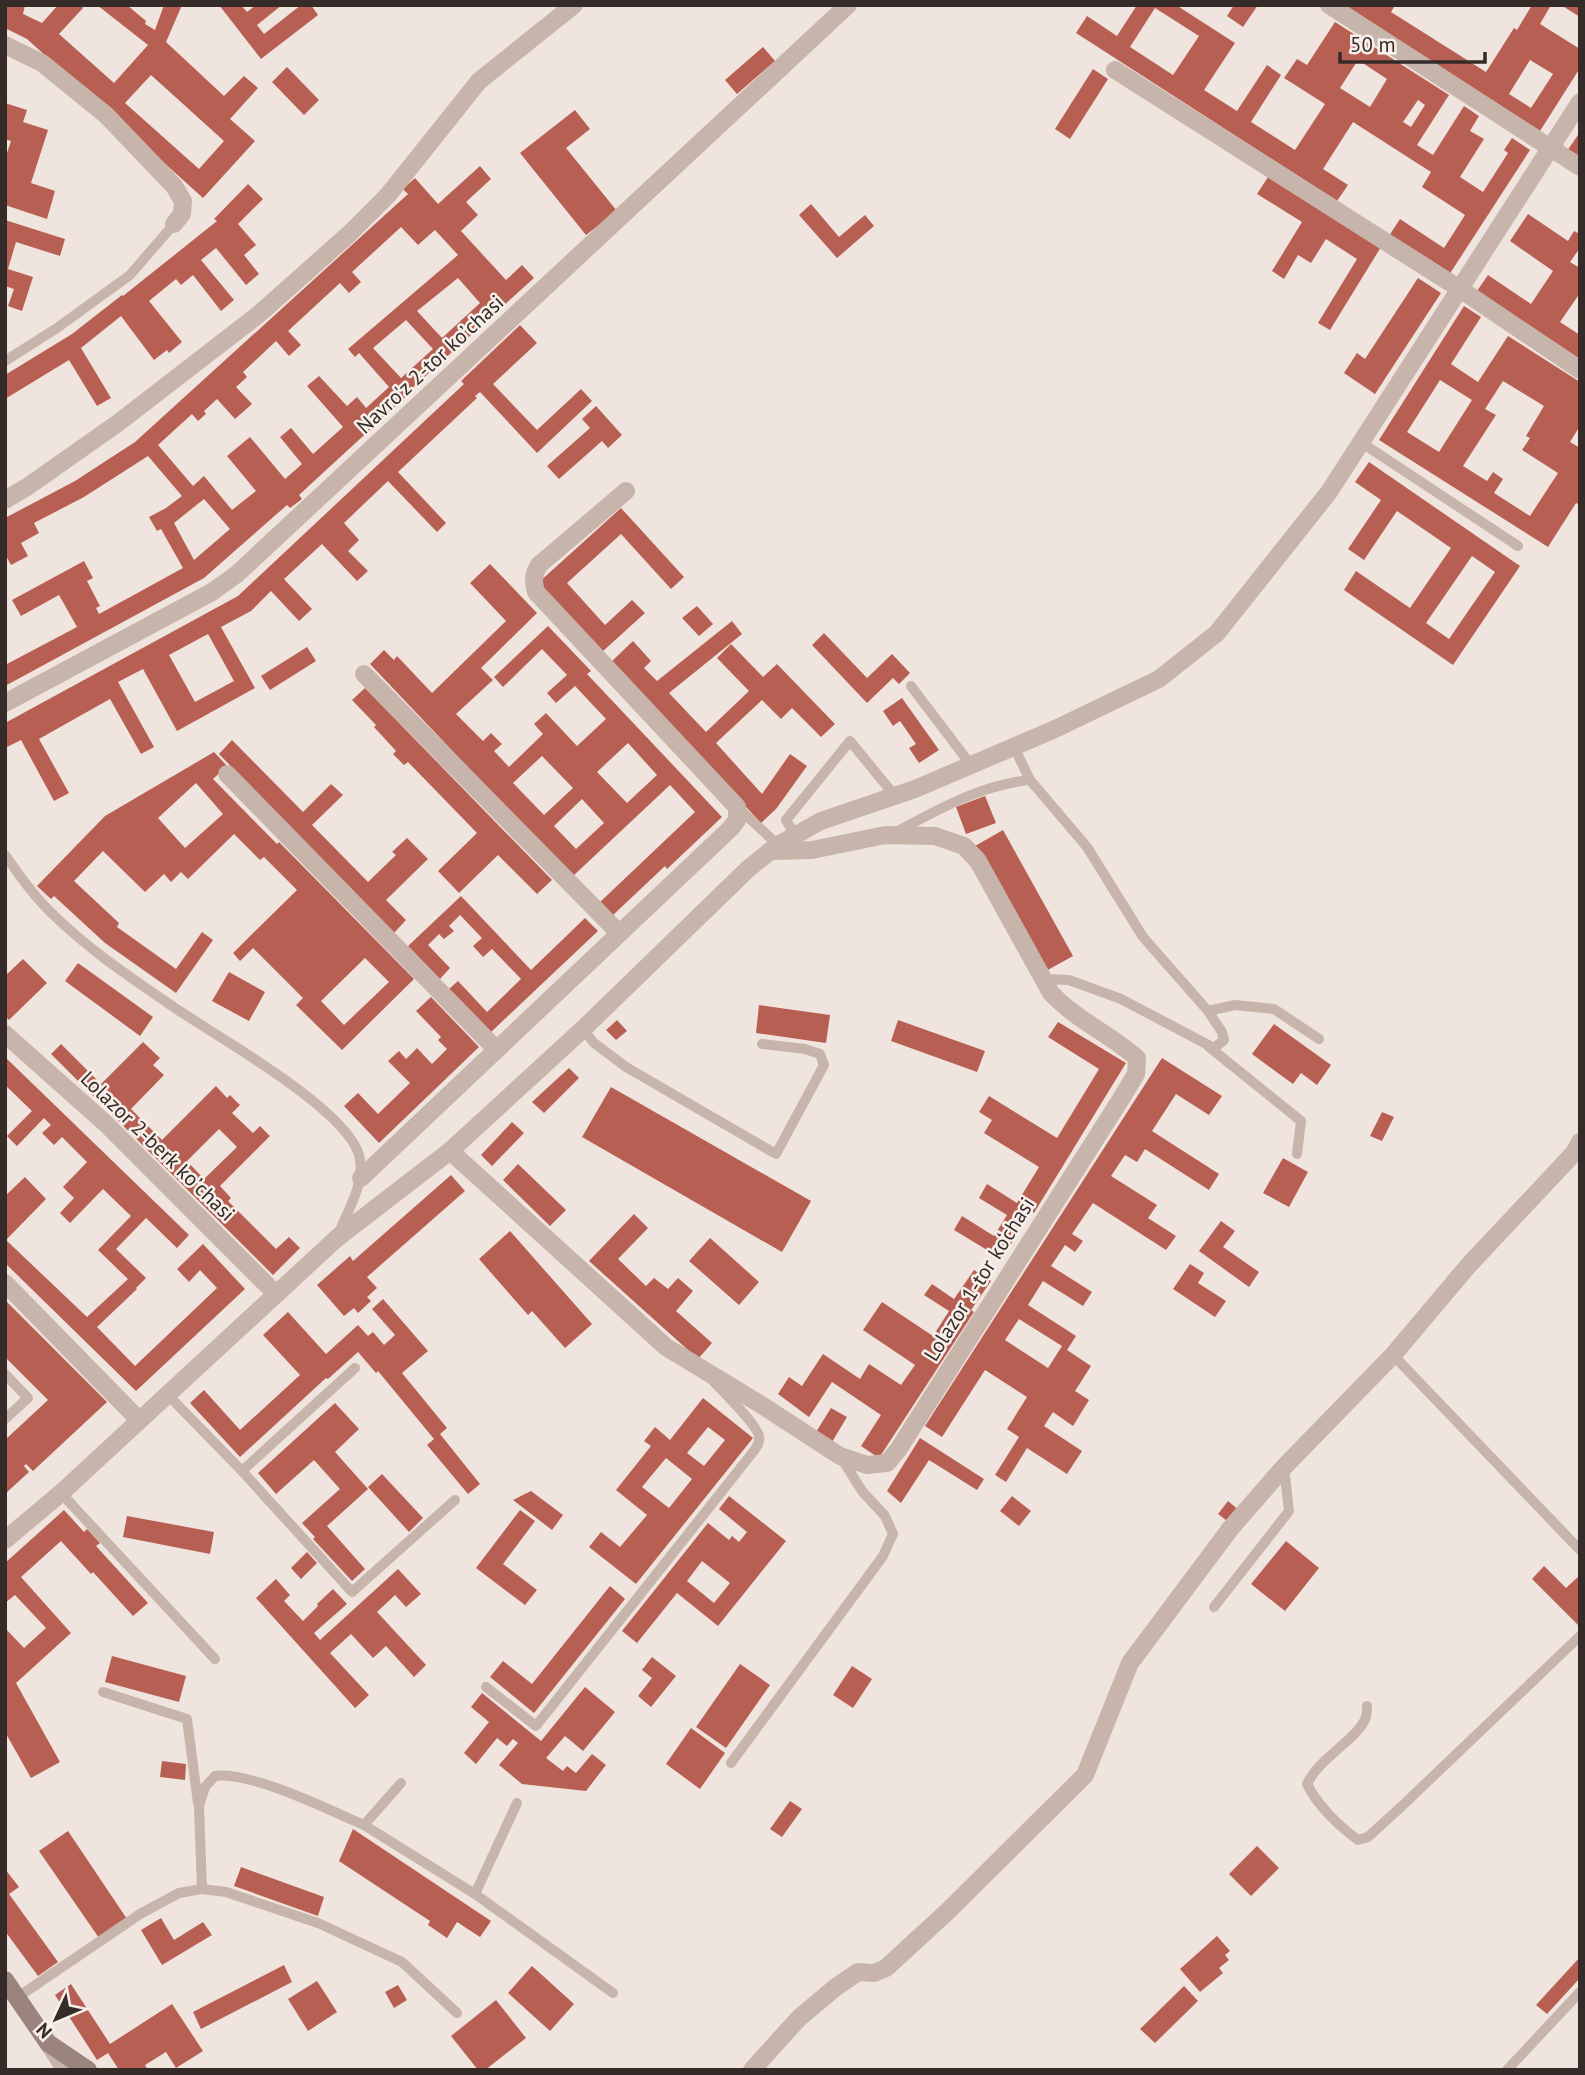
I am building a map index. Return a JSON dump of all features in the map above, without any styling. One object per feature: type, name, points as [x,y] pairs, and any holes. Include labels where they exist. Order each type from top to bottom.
[{"type":"main road","points":[[5,1980],[48,2043],[88,2070]]},
{"type":"street","points":[[5,500],[118,423],[259,314],[348,235],[388,195],[479,81],[574,5]]},
{"type":"street","points":[[5,703],[191,604],[237,574],[848,5]]},
{"type":"street","points":[[1329,5],[1580,167]]},
{"type":"street","points":[[5,45],[42,63],[106,115],[174,186],[183,201],[182,214],[174,225]]},
{"type":"street","points":[[1115,71],[1460,289],[1580,370]]},
{"type":"street","points":[[5,1541],[61,1493],[337,1237],[450,1152],[583,1029],[749,868],[774,848],[821,821],[895,796],[1014,747],[1159,679],[1217,633],[1329,492],[1580,102]]},
{"type":"street","points":[[361,1178],[737,820],[737,807],[536,592],[534,573],[539,565],[626,491]]},
{"type":"street","points":[[364,674],[619,933]]},
{"type":"street","points":[[227,774],[496,1049]]},
{"type":"street","name":"Lolazor 1-tor ko‘chasi","points":[[450,1152],[666,1347],[840,1456],[867,1465],[887,1463],[898,1450],[1136,1074],[1137,1058],[1064,1007],[1051,993],[978,861],[964,846],[935,836],[890,835],[811,850],[774,848]]},
{"type":"street","name":"Lolazor 2-berk koʼchasi","points":[[5,1034],[105,1123],[276,1294]]},
{"type":"street","points":[[752,2070],[799,2018],[836,1987],[858,1972],[874,1973],[886,1968],[948,1911],[1084,1775],[1130,1663],[1230,1529],[1283,1467],[1393,1355],[1468,1266],[1574,1153],[1580,1142]]},
{"type":"street","points":[[5,1283],[139,1420]]},
{"type":"street","points":[[48,2043],[66,2070]]},
{"type":"lane","points":[[5,361],[57,328],[130,275],[174,225]]},
{"type":"lane","points":[[1362,443],[1518,545]]},
{"type":"lane","points":[[911,686],[971,765]]},
{"type":"lane","points":[[794,835],[786,820],[850,741],[895,796]]},
{"type":"lane","points":[[1014,747],[1030,779],[1087,847],[1143,937],[1208,1011],[1222,1032],[1224,1040],[1214,1048],[1208,1046],[1121,999],[1069,980],[1043,979]]},
{"type":"lane","points":[[890,835],[955,801],[1008,782],[1030,779]]},
{"type":"lane","points":[[737,807],[774,848]]},
{"type":"lane","points":[[5,855],[30,890],[56,917],[103,957],[279,1075],[331,1116],[352,1139],[359,1155],[361,1178],[337,1237]]},
{"type":"lane","points":[[1208,1011],[1235,1005],[1274,1009],[1319,1039]]},
{"type":"lane","points":[[583,1029],[594,1042],[626,1067],[776,1154],[824,1065],[820,1054],[805,1049],[762,1044]]},
{"type":"lane","points":[[1208,1046],[1301,1121],[1297,1154]]},
{"type":"lane","points":[[1393,1355],[1580,1550]]},
{"type":"lane","points":[[242,1471],[355,1368]]},
{"type":"lane","points":[[486,1687],[536,1726],[753,1452],[759,1443],[760,1435],[704,1371]]},
{"type":"lane","points":[[5,1374],[27,1398],[5,1419]]},
{"type":"lane","points":[[167,1394],[242,1471],[352,1592],[456,1500]]},
{"type":"lane","points":[[731,1763],[883,1556],[893,1534],[885,1516],[862,1491],[840,1456]]},
{"type":"lane","points":[[1214,1607],[1289,1511],[1283,1467]]},
{"type":"lane","points":[[61,1493],[215,1659]]},
{"type":"lane","points":[[1367,1706],[1366,1719],[1312,1772],[1307,1784],[1312,1796],[1358,1840],[1368,1837],[1402,1806],[1580,1636]]},
{"type":"lane","points":[[103,1692],[187,1719],[199,1806],[202,1889]]},
{"type":"lane","points":[[199,1806],[205,1787],[215,1776],[229,1774],[275,1788],[364,1825],[475,1894],[613,1993]]},
{"type":"lane","points":[[364,1825],[401,1783]]},
{"type":"lane","points":[[475,1894],[517,1803]]},
{"type":"lane","points":[[18,1997],[140,1914],[178,1892],[202,1889],[226,1892],[318,1923],[402,1962],[457,2013]]},
{"type":"lane","points":[[1507,2070],[1580,1992]]},
{"type":"building","points":[[5,5],[25,5],[23,14],[42,23],[58,5],[81,5],[83,8],[59,34],[114,83],[148,45],[97,5],[127,5],[146,21],[145,24],[155,30],[164,5],[182,5],[166,42],[224,96],[244,76],[258,88],[230,119],[255,141],[203,198],[27,39],[5,28]],"holes":[[[151,75],[224,141],[199,169],[125,103]]]},
{"type":"building","points":[[219,5],[241,5],[247,12],[256,5],[282,5],[257,25],[264,34],[301,5],[311,5],[318,15],[261,59]]},
{"type":"building","points":[[1137,5],[1176,5],[1235,43],[1204,90],[1237,111],[1267,65],[1281,75],[1251,122],[1295,150],[1325,104],[1284,78],[1297,59],[1307,65],[1335,22],[1449,95],[1417,145],[1433,155],[1464,106],[1479,116],[1470,131],[1484,139],[1460,177],[1483,192],[1508,153],[1504,150],[1512,138],[1530,150],[1449,275],[1389,236],[1400,219],[1444,248],[1465,215],[1422,187],[1431,172],[1353,122],[1323,169],[1348,185],[1337,201],[1076,33],[1087,16],[1117,36]],"holes":[[[1155,8],[1199,36],[1173,75],[1130,47]],[[1358,60],[1387,79],[1370,107],[1340,88]],[[1418,100],[1425,105],[1411,127],[1403,122]]]},
{"type":"building","points":[[1234,5],[1258,5],[1243,27],[1227,16]]},
{"type":"building","points":[[1342,5],[1395,5],[1391,12],[1486,72],[1532,5],[1551,5],[1540,24],[1580,49],[1580,68],[1540,131]],"holes":[[[1530,60],[1553,74],[1531,108],[1509,94]]]},
{"type":"building","points":[[1561,5],[1580,5],[1580,17]]},
{"type":"building","points":[[763,47],[775,61],[737,94],[725,80]]},
{"type":"building","points":[[287,67],[319,100],[304,115],[272,82]]},
{"type":"building","points":[[1093,69],[1108,79],[1070,139],[1055,129]]},
{"type":"building","points":[[5,103],[27,110],[23,122],[48,130],[31,183],[55,191],[47,219],[5,205],[5,159],[11,141],[5,139]]},
{"type":"building","points":[[575,110],[590,129],[566,148],[617,211],[586,235],[520,153]]},
{"type":"building","points":[[1580,132],[1580,159],[1567,151]]},
{"type":"building","points":[[480,166],[491,179],[466,202],[478,215],[461,231],[506,280],[522,265],[534,278],[299,495],[302,499],[290,508],[287,505],[204,578],[5,686],[5,665],[77,627],[59,595],[21,616],[12,600],[84,561],[93,578],[87,581],[100,606],[96,608],[99,614],[183,568],[161,529],[157,531],[149,517],[182,496],[148,456],[84,497],[34,523],[39,533],[21,543],[28,556],[11,565],[5,554],[5,518],[75,481],[135,442],[408,194],[403,189],[415,178],[438,204]],"holes":[[[401,227],[418,245],[435,230],[458,255],[348,349],[355,357],[359,353],[389,387],[366,408],[357,397],[347,406],[319,376],[307,386],[343,427],[313,454],[291,428],[280,437],[302,464],[285,479],[250,437],[227,456],[256,491],[232,510],[204,476],[193,486],[158,445],[192,414],[198,421],[217,399],[235,419],[252,404],[236,387],[247,377],[243,372],[276,341],[289,356],[301,345],[288,331],[340,283],[349,293],[361,282],[352,272]],[[458,278],[480,303],[442,338],[417,311]],[[406,320],[433,349],[401,378],[373,348]],[[204,499],[230,529],[194,560],[174,523]]]},
{"type":"building","points":[[1268,177],[1381,247],[1330,330],[1318,323],[1357,259],[1326,239],[1311,263],[1298,255],[1284,279],[1272,271],[1302,222],[1257,194]]},
{"type":"building","points":[[248,184],[263,199],[238,224],[256,245],[244,255],[259,274],[246,285],[216,248],[201,260],[234,300],[221,311],[193,275],[181,285],[176,279],[149,301],[182,342],[169,353],[167,350],[154,360],[121,316],[81,348],[111,398],[97,406],[69,360],[5,399],[5,375],[72,334],[123,296],[217,221],[214,219]]},
{"type":"building","points":[[811,204],[839,237],[865,215],[874,226],[837,258],[799,215]]},
{"type":"building","points":[[1528,214],[1568,241],[1574,231],[1580,234],[1580,248],[1570,262],[1580,268],[1580,293],[1560,322],[1580,335],[1580,359],[1477,291],[1488,275],[1531,304],[1553,271],[1510,241]]},
{"type":"building","points":[[5,220],[65,239],[60,256],[16,242],[8,269],[33,277],[22,311],[8,306],[14,289],[5,286]]},
{"type":"building","points":[[1418,278],[1441,293],[1375,394],[1344,373],[1357,353],[1365,359]]},
{"type":"building","points":[[1464,306],[1481,317],[1451,364],[1478,382],[1508,336],[1580,382],[1580,426],[1570,442],[1580,448],[1580,505],[1576,503],[1548,547],[1379,440]],"holes":[[[1440,380],[1472,400],[1439,452],[1407,432]],[[1503,381],[1544,406],[1526,436],[1530,438],[1522,450],[1558,473],[1530,516],[1494,493],[1503,479],[1493,472],[1487,481],[1463,466],[1496,415],[1485,409]]]},
{"type":"building","points":[[520,325],[537,343],[493,384],[537,430],[581,389],[592,401],[537,453],[480,392],[475,396],[477,398],[398,472],[446,523],[437,532],[388,481],[344,523],[359,540],[348,551],[368,571],[357,581],[322,544],[284,579],[312,609],[299,621],[271,591],[251,611],[221,627],[255,688],[177,731],[143,669],[118,682],[154,747],[141,754],[110,699],[39,739],[69,793],[54,801],[21,740],[5,748],[5,723],[238,596],[464,384],[461,381]],"holes":[[[208,634],[234,681],[195,702],[169,655]]]},
{"type":"building","points":[[596,406],[622,435],[608,448],[602,441],[559,479],[547,466],[590,428],[582,419]]},
{"type":"building","points":[[1369,462],[1520,566],[1453,665],[1344,590],[1356,571],[1410,608],[1451,548],[1397,511],[1364,560],[1348,549],[1381,500],[1355,482]],"holes":[[[1472,556],[1495,572],[1449,639],[1426,623]]]},
{"type":"building","points":[[621,508],[684,577],[671,589],[621,534],[567,583],[605,625],[632,600],[645,613],[602,652],[538,583]]},
{"type":"building","points":[[490,564],[537,613],[481,668],[493,680],[456,714],[483,741],[491,733],[502,744],[494,751],[509,767],[543,734],[534,724],[546,713],[577,746],[606,719],[575,686],[556,703],[547,693],[567,675],[542,649],[503,687],[494,677],[548,626],[591,671],[587,674],[722,817],[612,916],[599,903],[695,812],[670,785],[572,877],[370,664],[384,650],[394,660],[397,656],[432,693],[506,621],[470,583]],"holes":[[[628,743],[657,775],[627,803],[597,772]],[[542,756],[573,788],[544,815],[513,783]],[[582,799],[604,823],[576,849],[554,826]]]},
{"type":"building","points":[[697,606],[713,624],[699,636],[682,618]]},
{"type":"building","points":[[732,621],[742,634],[669,693],[706,732],[749,691],[717,658],[731,644],[763,677],[777,664],[835,724],[821,737],[792,708],[781,719],[762,700],[716,743],[762,794],[790,754],[807,766],[776,809],[761,823],[611,662],[633,641],[651,661],[644,668],[657,681]]},
{"type":"building","points":[[824,633],[867,678],[892,654],[910,673],[899,684],[893,678],[867,703],[812,645]]},
{"type":"building","points":[[307,647],[316,661],[270,690],[261,676]]},
{"type":"building","points":[[365,688],[552,880],[537,894],[498,855],[459,893],[438,871],[477,833],[408,762],[404,765],[393,754],[396,751],[352,700]]},
{"type":"building","points":[[902,698],[939,750],[919,763],[909,748],[916,744],[900,721],[893,726],[883,711]]},
{"type":"building","points":[[232,740],[303,812],[331,784],[343,795],[312,825],[368,882],[396,855],[392,852],[407,838],[428,859],[386,900],[406,920],[394,933],[219,754]]},
{"type":"building","points":[[214,752],[227,766],[213,779],[414,979],[342,1050],[296,1005],[303,998],[253,948],[240,961],[233,953],[297,890],[264,857],[260,860],[234,834],[188,879],[181,872],[171,882],[164,874],[145,892],[103,851],[74,881],[119,923],[117,927],[176,969],[202,932],[213,940],[176,993],[105,943],[54,896],[51,899],[37,886],[105,816]],"holes":[[[196,783],[223,814],[185,848],[158,818]],[[365,958],[389,982],[344,1025],[321,1001]]]},
{"type":"building","points":[[985,796],[996,823],[966,834],[956,807]]},
{"type":"building","points":[[1003,830],[1073,956],[1046,971],[975,846]]},
{"type":"building","points":[[461,896],[531,970],[585,918],[598,931],[490,1033],[449,989],[458,981],[487,1012],[521,979],[492,949],[483,957],[473,946],[482,938],[460,915],[449,926],[454,931],[444,939],[439,934],[428,945],[450,968],[440,979],[408,946]]},
{"type":"building","points":[[23,959],[47,983],[9,1020],[5,1016],[5,976]]},
{"type":"building","points":[[78,963],[153,1017],[140,1036],[65,981]]},
{"type":"building","points":[[229,972],[265,992],[249,1021],[212,1001]]},
{"type":"building","points":[[431,997],[479,1047],[379,1143],[344,1106],[358,1093],[378,1114],[410,1083],[388,1061],[399,1051],[406,1059],[417,1048],[432,1064],[447,1049],[438,1040],[441,1037],[416,1011]]},
{"type":"building","points":[[759,1005],[830,1015],[826,1043],[756,1033]]},
{"type":"building","points":[[617,1020],[627,1031],[616,1040],[606,1030]]},
{"type":"building","points":[[898,1020],[985,1051],[977,1072],[891,1041]]},
{"type":"building","points":[[1058,1022],[1126,1063],[1034,1213],[1031,1211],[1002,1259],[954,1230],[962,1216],[994,1236],[1007,1215],[979,1198],[987,1184],[1017,1203],[1039,1167],[984,1133],[992,1120],[979,1112],[989,1096],[1057,1138],[1099,1069],[1048,1037]]},
{"type":"building","points":[[1274,1024],[1331,1065],[1317,1085],[1301,1073],[1293,1084],[1252,1054]]},
{"type":"building","points":[[143,1042],[160,1058],[153,1065],[164,1075],[131,1109],[162,1140],[216,1086],[227,1098],[230,1095],[240,1105],[232,1113],[253,1133],[260,1126],[270,1136],[220,1186],[231,1198],[228,1201],[276,1249],[289,1237],[300,1248],[273,1275],[51,1054],[61,1044],[101,1084]],"holes":[[[219,1129],[237,1147],[204,1179],[187,1161]]]},
{"type":"building","points":[[5,1057],[189,1235],[177,1248],[146,1218],[116,1249],[146,1278],[97,1327],[135,1366],[217,1288],[200,1270],[189,1282],[177,1269],[203,1244],[245,1289],[136,1391],[5,1263],[5,1196],[25,1177],[46,1199],[6,1240],[87,1317],[128,1279],[98,1250],[131,1216],[103,1189],[70,1223],[60,1213],[74,1198],[63,1187],[87,1162],[62,1137],[54,1145],[42,1133],[51,1125],[44,1118],[17,1146],[7,1136],[32,1111],[5,1085]]},
{"type":"building","points":[[1162,1058],[1222,1096],[1209,1115],[1176,1094],[1152,1131],[1219,1174],[1209,1190],[1145,1149],[1137,1162],[1125,1155],[1111,1176],[1157,1205],[1148,1218],[1176,1236],[1166,1250],[1093,1203],[1072,1234],[1083,1241],[1075,1252],[1065,1245],[1051,1266],[1092,1292],[1083,1306],[1043,1281],[1028,1305],[1076,1336],[1067,1350],[1091,1366],[1075,1391],[1089,1400],[1073,1426],[1053,1412],[1044,1426],[1082,1451],[1067,1474],[1027,1448],[1006,1482],[995,1475],[1019,1437],[1007,1429],[1027,1397],[985,1370],[942,1437],[925,1426]],"holes":[[[1019,1319],[1062,1346],[1048,1368],[1005,1340]]]},
{"type":"building","points":[[569,1068],[579,1078],[544,1113],[532,1102]]},
{"type":"building","points":[[611,1087],[811,1201],[782,1252],[582,1137]]},
{"type":"building","points":[[1382,1112],[1394,1117],[1382,1141],[1370,1136]]},
{"type":"building","points":[[512,1122],[524,1133],[492,1166],[481,1155]]},
{"type":"building","points":[[1283,1158],[1308,1172],[1289,1207],[1263,1193]]},
{"type":"building","points":[[518,1164],[566,1210],[550,1226],[503,1180]]},
{"type":"building","points":[[451,1175],[465,1191],[367,1277],[377,1288],[367,1297],[371,1301],[358,1313],[354,1308],[344,1316],[317,1285],[350,1256],[353,1261]]},
{"type":"building","points":[[634,1214],[648,1228],[618,1259],[646,1286],[654,1278],[668,1289],[678,1278],[693,1291],[676,1311],[712,1343],[698,1359],[589,1261]]},
{"type":"building","points":[[1221,1221],[1235,1231],[1223,1247],[1259,1272],[1249,1287],[1199,1251]]},
{"type":"building","points":[[510,1231],[592,1324],[565,1348],[532,1311],[528,1315],[479,1259]]},
{"type":"building","points":[[710,1238],[759,1282],[739,1305],[689,1261]]},
{"type":"building","points":[[1190,1264],[1204,1273],[1198,1283],[1226,1301],[1215,1317],[1173,1289]]},
{"type":"building","points":[[974,1270],[991,1281],[971,1310],[974,1312],[879,1458],[861,1446],[881,1415],[832,1382],[809,1417],[778,1394],[789,1377],[802,1386],[823,1354],[860,1379],[869,1364],[901,1385],[915,1365],[863,1330],[882,1302],[933,1336],[949,1311],[924,1295],[932,1284],[954,1299]]},
{"type":"building","points":[[383,1299],[428,1351],[402,1373],[447,1428],[440,1434],[480,1484],[468,1494],[427,1445],[434,1439],[378,1371],[376,1373],[358,1352],[240,1457],[190,1403],[204,1390],[240,1430],[300,1375],[263,1335],[288,1312],[326,1354],[358,1325],[368,1336],[373,1332],[384,1345],[395,1335],[372,1309]]},
{"type":"building","points":[[5,1300],[107,1402],[33,1471],[26,1464],[24,1466],[29,1472],[5,1494],[5,1440],[48,1400],[5,1357]]},
{"type":"building","points":[[703,1398],[753,1438],[636,1584],[589,1547],[601,1532],[620,1547],[647,1515],[616,1490],[651,1446],[644,1441],[655,1427],[670,1440]],"holes":[[[708,1427],[725,1440],[704,1466],[687,1453]],[[666,1458],[692,1479],[669,1508],[642,1487]]]},
{"type":"building","points":[[335,1403],[359,1429],[335,1452],[368,1489],[327,1526],[365,1569],[352,1581],[313,1539],[315,1537],[302,1523],[340,1489],[314,1460],[276,1494],[258,1473]]},
{"type":"building","points":[[831,1408],[847,1417],[832,1442],[816,1432]]},
{"type":"building","points":[[920,1438],[984,1479],[977,1490],[929,1460],[901,1503],[887,1491]]},
{"type":"building","points":[[382,1474],[423,1518],[409,1532],[368,1487]]},
{"type":"building","points":[[531,1491],[563,1515],[552,1530],[513,1500]]},
{"type":"building","points":[[729,1496],[786,1541],[718,1626],[677,1593],[637,1643],[622,1631],[708,1523],[729,1540],[732,1536],[739,1542],[747,1532],[719,1509]],"holes":[[[702,1561],[730,1583],[714,1603],[687,1581]]]},
{"type":"building","points":[[1012,1496],[1031,1511],[1019,1526],[1000,1511]]},
{"type":"building","points":[[1228,1501],[1241,1512],[1231,1524],[1218,1514]]},
{"type":"building","points":[[64,1510],[84,1532],[87,1529],[100,1543],[96,1546],[148,1603],[133,1616],[61,1541],[21,1577],[71,1633],[16,1683],[60,1762],[31,1778],[5,1732],[5,1628],[24,1648],[46,1628],[15,1595],[5,1603],[5,1563]]},
{"type":"building","points":[[520,1510],[535,1521],[503,1564],[537,1590],[525,1605],[476,1568]]},
{"type":"building","points":[[127,1516],[214,1532],[210,1554],[123,1537]]},
{"type":"building","points":[[1286,1541],[1319,1568],[1285,1611],[1251,1584]]},
{"type":"building","points":[[307,1552],[317,1563],[301,1579],[291,1568]]},
{"type":"building","points":[[1544,1566],[1566,1588],[1580,1575],[1580,1627],[1532,1579]]},
{"type":"building","points":[[398,1569],[421,1594],[406,1607],[395,1595],[377,1612],[426,1665],[414,1677],[386,1646],[373,1658],[351,1634],[330,1653],[369,1695],[355,1708],[256,1598],[276,1579],[290,1595],[284,1601],[303,1621],[333,1589],[347,1604],[314,1633],[320,1640]]},
{"type":"building","points":[[610,1586],[625,1599],[534,1713],[490,1677],[503,1661],[532,1684]]},
{"type":"building","points":[[112,1656],[186,1676],[179,1702],[105,1682]]},
{"type":"building","points":[[652,1657],[676,1676],[651,1707],[638,1696],[652,1678],[642,1670]]},
{"type":"building","points":[[740,1664],[770,1685],[726,1748],[696,1727]]},
{"type":"building","points":[[852,1666],[872,1679],[853,1708],[833,1695]]},
{"type":"building","points":[[585,1687],[615,1712],[583,1751],[565,1736],[546,1758],[563,1771],[567,1766],[576,1773],[592,1754],[606,1765],[586,1791],[522,1784],[499,1765],[518,1743],[513,1739],[507,1746],[497,1738],[476,1764],[464,1753],[489,1722],[471,1707],[482,1693],[541,1741]]},
{"type":"building","points":[[691,1728],[725,1753],[700,1789],[666,1764]]},
{"type":"building","points":[[162,1761],[186,1764],[185,1780],[160,1777]]},
{"type":"building","points":[[790,1801],[802,1809],[782,1837],[770,1829]]},
{"type":"building","points":[[353,1829],[491,1921],[480,1937],[457,1922],[447,1938],[428,1925],[430,1921],[339,1861]]},
{"type":"building","points":[[68,1831],[127,1919],[99,1938],[39,1851]]},
{"type":"building","points":[[1257,1846],[1279,1868],[1251,1896],[1229,1874]]},
{"type":"building","points":[[241,1867],[324,1897],[318,1916],[234,1886]]},
{"type":"building","points":[[5,1869],[19,1887],[9,1894],[58,1962],[38,1976],[5,1931]]},
{"type":"building","points":[[161,1918],[174,1940],[203,1922],[212,1935],[162,1965],[141,1930]]},
{"type":"building","points":[[1217,1936],[1230,1951],[1225,1955],[1229,1960],[1219,1968],[1223,1973],[1200,1992],[1180,1969]]},
{"type":"building","points":[[1580,1957],[1580,1978],[1547,2014],[1536,2005]]},
{"type":"building","points":[[284,1965],[292,1982],[201,2029],[193,2012]]},
{"type":"building","points":[[532,1966],[574,2004],[550,2031],[508,1993]]},
{"type":"building","points":[[317,1981],[337,2012],[308,2031],[288,1999]]},
{"type":"building","points":[[71,1984],[110,2044],[172,2004],[203,2051],[176,2068],[166,2052],[145,2065],[148,2070],[119,2070],[108,2053],[97,2060],[55,1995]]},
{"type":"building","points":[[398,1985],[407,2000],[394,2008],[385,1992]]},
{"type":"building","points":[[1184,1986],[1198,2001],[1155,2043],[1140,2029]]},
{"type":"building","points":[[496,2000],[526,2038],[485,2070],[478,2070],[451,2036]]}]
